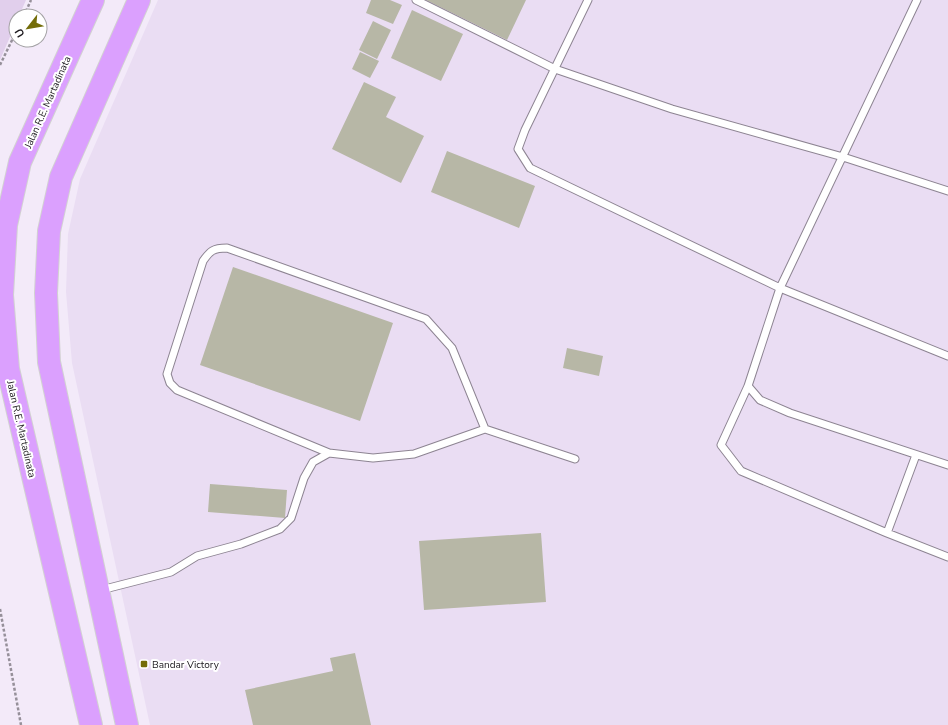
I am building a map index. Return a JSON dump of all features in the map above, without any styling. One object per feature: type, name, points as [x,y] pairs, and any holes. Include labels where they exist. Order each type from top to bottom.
[{"type":"highway","name":"Jalan R.E. Martadinata","points":[[91,725],[8,369],[2,295],[6,225],[20,162],[93,0]]},
{"type":"highway","points":[[127,725],[49,362],[46,293],[49,231],[61,177],[139,0]]},
{"type":"lane","points":[[416,0],[555,69],[672,109],[843,157],[948,191]]},
{"type":"lane","points":[[588,0],[525,130],[518,149],[530,168],[780,288],[948,356]]},
{"type":"lane","points":[[917,0],[780,288],[748,386],[721,445],[741,471],[886,533],[948,557]]},
{"type":"lane","points":[[485,429],[452,348],[426,319],[226,248],[218,248],[210,252],[203,261],[167,374],[170,383],[177,390],[330,453],[373,458],[414,454],[485,429],[575,459]]},
{"type":"lane","points":[[748,386],[760,400],[790,413],[948,465]]},
{"type":"lane","points":[[98,590],[171,572],[197,556],[241,544],[280,529],[290,518],[304,478],[313,462],[330,453]]},
{"type":"lane","points":[[886,533],[916,455]]},
{"type":"path","points":[[0,65],[8,48]]},
{"type":"path","points":[[0,610],[21,725]]},
{"type":"shaded area","points":[[0,0],[26,0],[22,8],[8,8],[8,42],[0,60]]},
{"type":"shaded area","points":[[158,0],[948,0],[948,725],[150,725],[72,363],[66,292],[68,234],[80,179]]},
{"type":"building","points":[[371,0],[390,0],[402,5],[393,24],[366,13]]},
{"type":"building","points":[[426,0],[526,0],[507,40]]},
{"type":"building","points":[[412,10],[463,34],[441,81],[391,58]]},
{"type":"building","points":[[373,21],[391,30],[377,59],[359,50]]},
{"type":"building","points":[[360,52],[379,61],[370,78],[352,69]]},
{"type":"building","points":[[364,82],[396,97],[386,117],[424,136],[401,183],[332,149]]},
{"type":"building","points":[[447,151],[535,186],[519,228],[431,192]]},
{"type":"building","points":[[233,267],[393,323],[360,421],[200,365]]},
{"type":"building","points":[[567,348],[603,356],[599,376],[563,368]]},
{"type":"building","points":[[210,484],[287,490],[285,518],[208,512]]},
{"type":"building","points":[[541,533],[546,602],[424,610],[419,541]]},
{"type":"building","points":[[355,653],[371,725],[253,725],[245,690],[333,671],[330,658]]},
{"type":"place","name":"Bandar Victory","points":[[144,664]]}]
